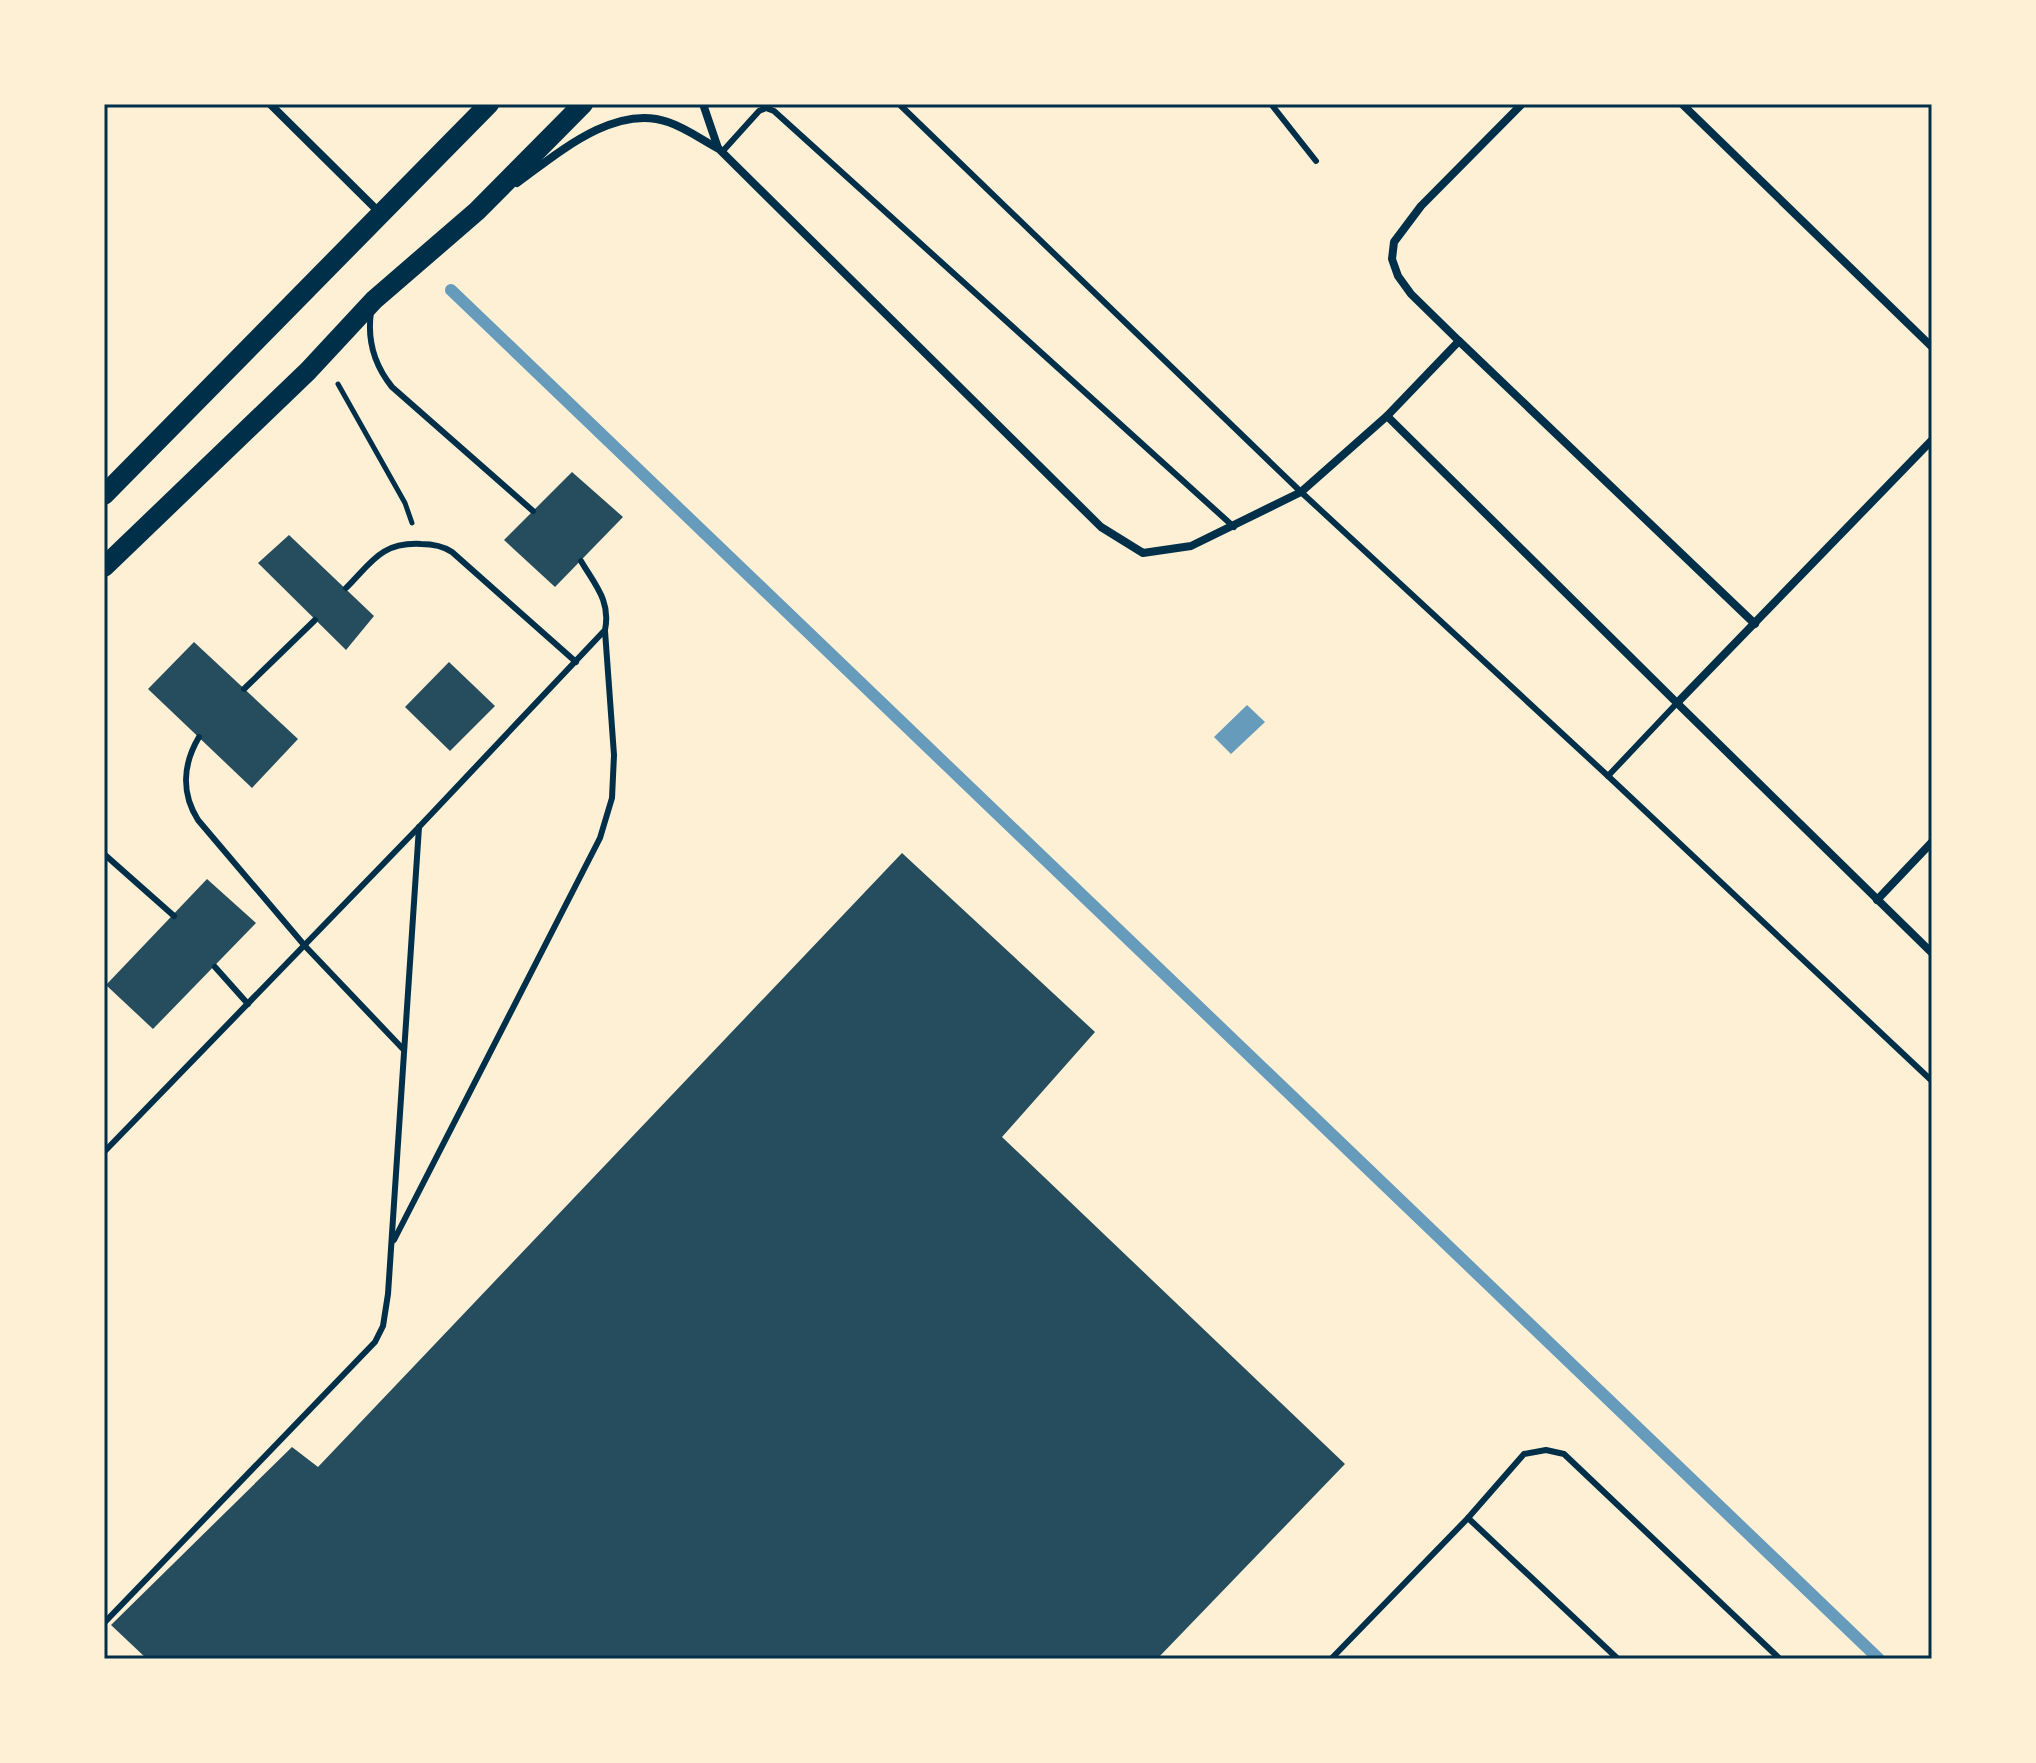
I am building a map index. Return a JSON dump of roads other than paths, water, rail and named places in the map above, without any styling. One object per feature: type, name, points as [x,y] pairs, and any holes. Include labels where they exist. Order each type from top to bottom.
[{"type":"main road","points":[[104,495],[489,104]]},
{"type":"main road","points":[[104,567],[308,371],[374,300],[477,211],[583,104]]},
{"type":"street","points":[[270,104],[382,214]]},
{"type":"street","points":[[703,104],[720,150]]},
{"type":"street","points":[[1522,104],[1421,206],[1394,242],[1392,259],[1398,276],[1411,294],[1459,341],[1755,624]]},
{"type":"street","points":[[1682,104],[1932,347]]},
{"type":"street","points":[[477,211],[588,132],[617,121],[666,121],[720,150],[1101,527],[1143,553],[1191,546],[1301,492],[1387,416],[1459,341]]},
{"type":"street","points":[[1387,416],[1932,953]]},
{"type":"street","points":[[1677,703],[1932,440]]},
{"type":"street","points":[[1877,900],[1932,842]]},
{"type":"lane","points":[[899,104],[1301,492],[1932,1081]]},
{"type":"lane","points":[[1271,104],[1316,161]]},
{"type":"lane","points":[[720,150],[759,111],[766,108],[774,111],[1234,527]]},
{"type":"lane","points":[[374,300],[370,329],[373,353],[383,377],[533,511]]},
{"type":"lane","points":[[346,588],[386,548],[397,544],[438,545],[452,552],[576,662]]},
{"type":"lane","points":[[392,1243],[600,838],[612,798],[614,755],[605,630],[609,613],[581,561]]},
{"type":"lane","points":[[244,689],[315,620]]},
{"type":"lane","points":[[104,1152],[605,630]]},
{"type":"lane","points":[[1608,776],[1677,703]]},
{"type":"lane","points":[[199,737],[188,755],[186,768],[188,798],[193,812],[305,946],[404,1049]]},
{"type":"lane","points":[[104,1623],[375,1342],[383,1326],[392,1243],[419,827]]},
{"type":"lane","points":[[104,854],[174,916]]},
{"type":"lane","points":[[215,967],[248,1004]]},
{"type":"lane","points":[[1331,1659],[1468,1518],[1524,1454],[1546,1450],[1564,1454],[1780,1659]]},
{"type":"lane","points":[[1468,1518],[1618,1659]]},
{"type":"water","points":[[1247,705],[1265,722],[1231,754],[1214,737]]},
{"type":"waterway","points":[[451,290],[1879,1659]]}]
